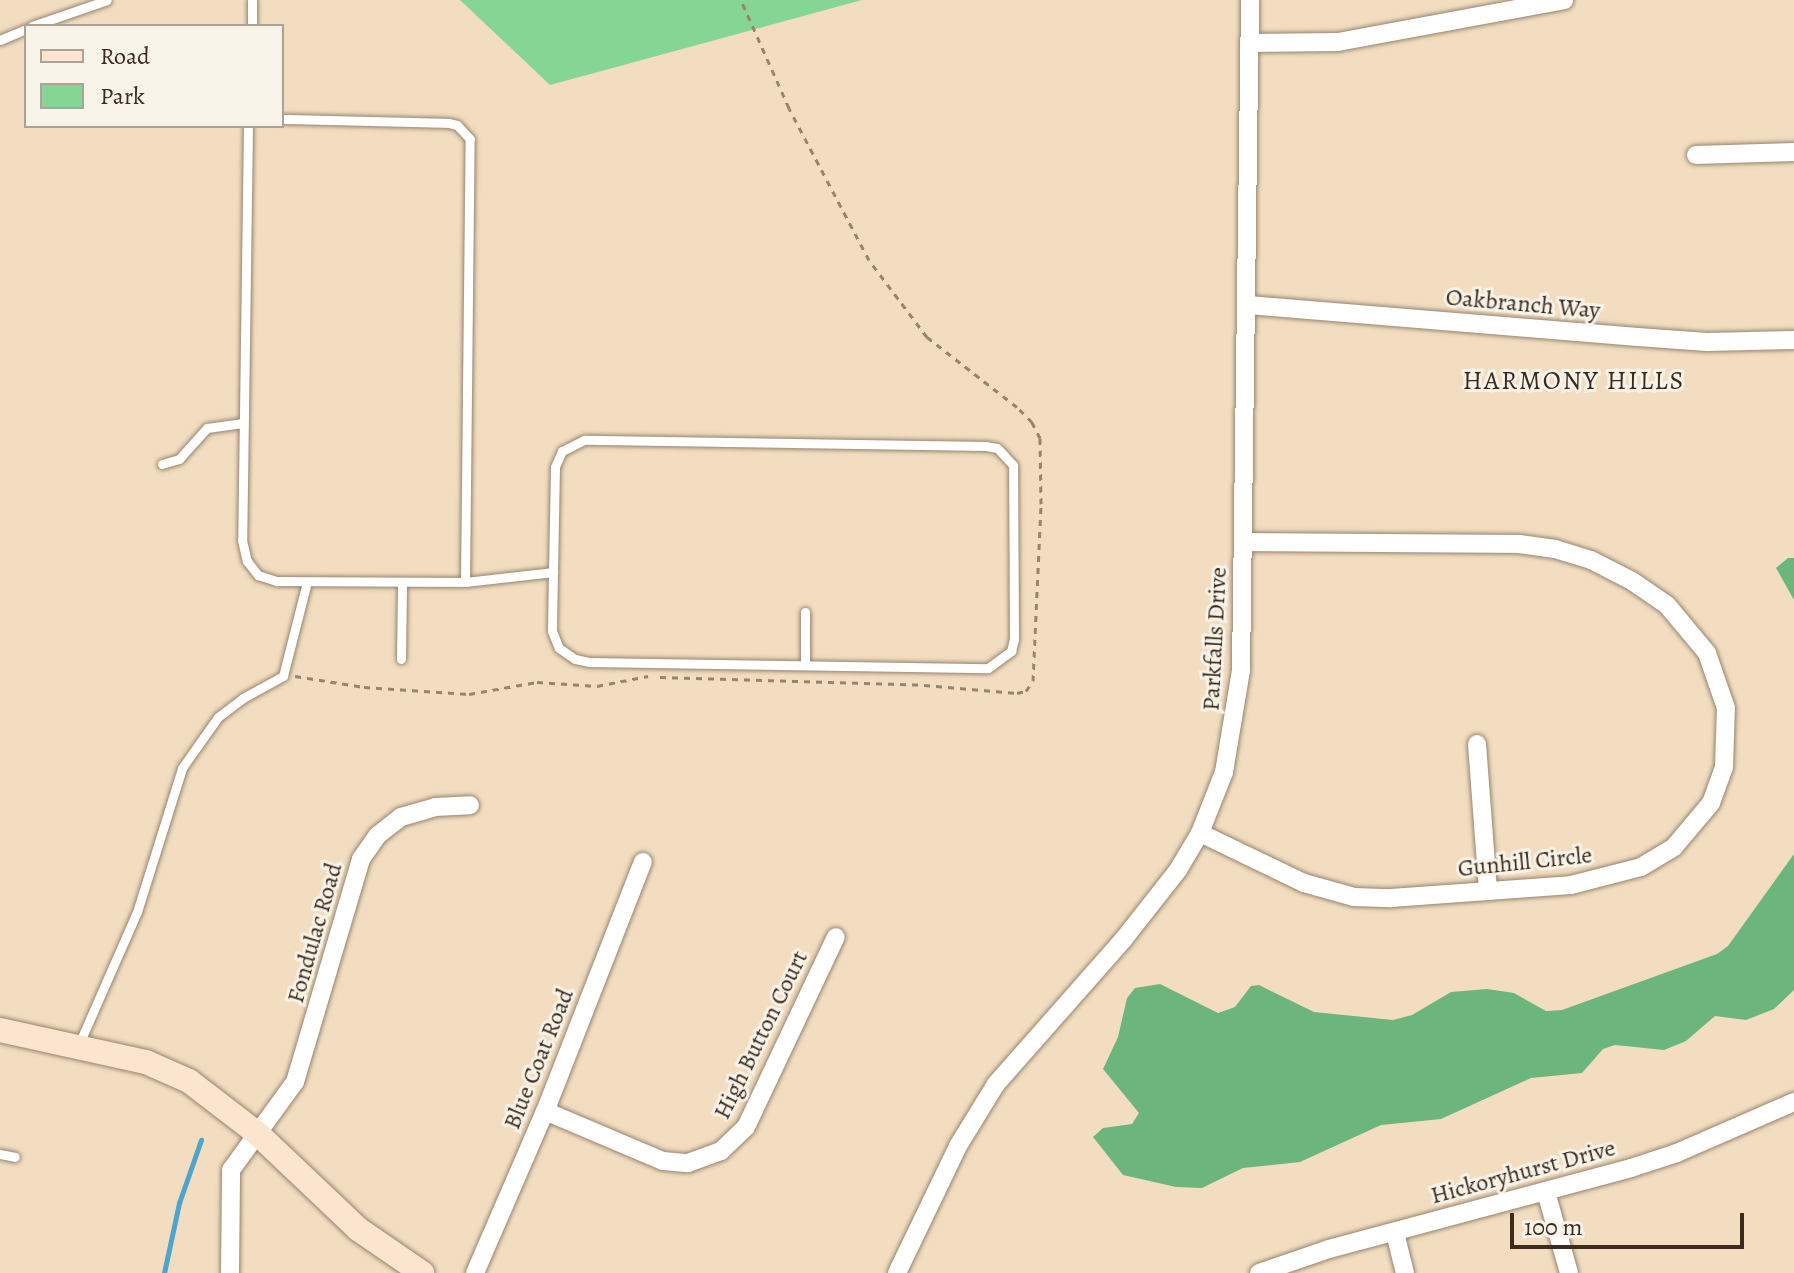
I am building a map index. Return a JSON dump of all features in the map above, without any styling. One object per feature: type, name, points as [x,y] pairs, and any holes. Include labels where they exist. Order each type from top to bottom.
[{"type":"street","name":"Parkfalls Drive","points":[[897,1273],[958,1146],[996,1084],[1148,910],[1178,870],[1200,833],[1224,772],[1233,735],[1241,670],[1250,0]]},
{"type":"street","points":[[1249,43],[1338,42],[1564,0]]},
{"type":"street","points":[[1696,155],[1794,152]]},
{"type":"street","name":"Oakbranch Way","points":[[1248,305],[1652,338],[1794,340]]},
{"type":"street","name":"Gunhill Circle","points":[[1200,833],[1304,883],[1341,895],[1373,899],[1571,885],[1621,874],[1658,859],[1700,819],[1719,785],[1727,726],[1722,689],[1696,636],[1667,605],[1632,581],[1591,560],[1555,549],[1519,544],[1243,542]]},
{"type":"street","points":[[1477,744],[1488,891]]},
{"type":"street","name":"Fondulac Road","points":[[230,1273],[228,1183],[237,1159],[295,1082],[355,877],[370,845],[388,825],[401,817],[435,807],[470,805]]},
{"type":"street","name":"Blue Coat Road","points":[[475,1273],[545,1111],[643,862]]},
{"type":"street","name":"High Button Court","points":[[545,1111],[663,1161],[688,1163],[721,1151],[746,1127],[836,937]]},
{"type":"street","points":[[0,1030],[78,1046],[168,1070],[224,1105],[358,1229],[422,1273]]},
{"type":"street","name":"Hickoryhurst Drive","points":[[1259,1273],[1329,1249],[1546,1192],[1677,1153],[1794,1102]]},
{"type":"street","points":[[1546,1192],[1569,1273]]},
{"type":"street","points":[[1395,1233],[1405,1273]]},
{"type":"lane","points":[[38,24],[107,0]]},
{"type":"lane","points":[[252,0],[252,24]]},
{"type":"lane","points":[[0,40],[24,30]]},
{"type":"lane","points":[[284,119],[448,123],[457,125],[470,139],[465,582]]},
{"type":"lane","points":[[248,128],[242,540],[247,561],[266,579],[307,582],[465,582],[553,572]]},
{"type":"lane","points":[[162,464],[179,459],[207,428],[243,423]]},
{"type":"lane","points":[[584,440],[986,446],[1007,455],[1016,476],[1014,639],[1004,658],[979,669],[575,659],[559,648],[552,631],[553,572],[555,467],[562,451],[584,440]]},
{"type":"lane","points":[[78,1046],[137,912],[182,768],[218,717],[243,698],[283,676],[307,582]]},
{"type":"lane","points":[[401,659],[402,583]]},
{"type":"lane","points":[[805,612],[805,665]]},
{"type":"lane","points":[[0,1154],[15,1157]]},
{"type":"path","points":[[283,676],[469,694],[537,682],[597,686],[647,676],[1026,691],[1033,681],[1038,591],[1040,438],[1032,422],[1017,407],[927,337],[869,260],[789,108],[741,0]]},
{"type":"green space","points":[[460,0],[862,0],[550,85]]},
{"type":"green space","points":[[1788,558],[1794,558],[1794,600],[1776,568]]},
{"type":"green space","points":[[1794,854],[1794,990],[1774,1009],[1746,1020],[1715,1016],[1686,1041],[1664,1050],[1615,1045],[1603,1049],[1582,1073],[1531,1078],[1441,1119],[1381,1125],[1300,1162],[1243,1168],[1202,1188],[1176,1187],[1123,1175],[1093,1137],[1103,1128],[1132,1124],[1139,1113],[1103,1069],[1118,1037],[1127,998],[1135,988],[1160,984],[1218,1013],[1235,1007],[1251,986],[1259,985],[1314,1012],[1393,1020],[1412,1015],[1451,992],[1487,989],[1514,993],[1546,1011],[1562,1010],[1717,954],[1728,946]]},
{"type":"waterway","points":[[164,1273],[179,1203],[201,1140]]},
{"type":"district","name":"HARMONY HILLS","points":[[1574,381]]}]
